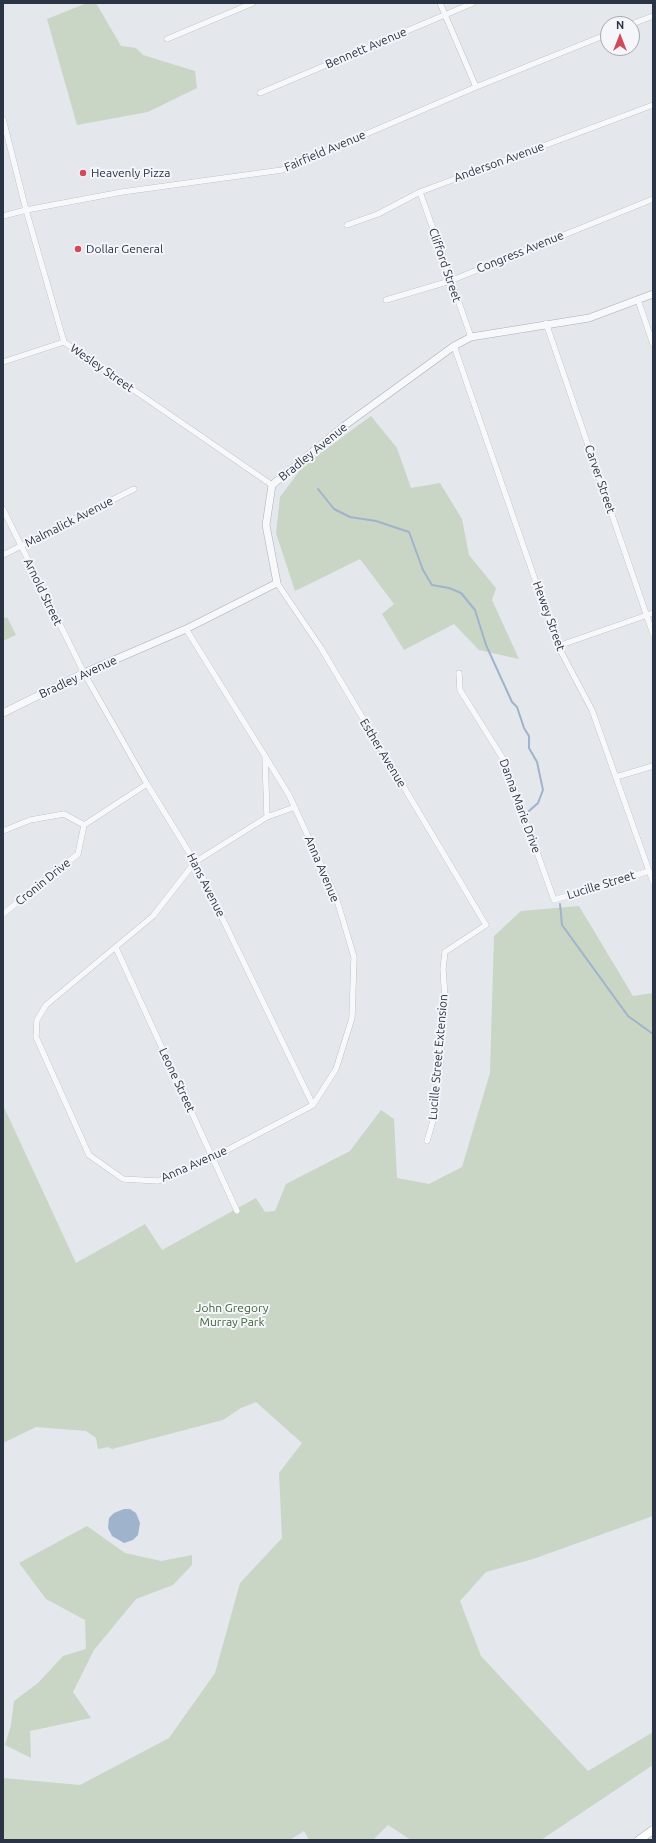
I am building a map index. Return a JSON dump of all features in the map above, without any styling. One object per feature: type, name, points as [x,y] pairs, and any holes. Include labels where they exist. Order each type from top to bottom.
[{"type":"main road","points":[[639,1840],[653,1830]]},
{"type":"street","points":[[167,39],[253,3]]},
{"type":"street","points":[[440,3],[476,87]]},
{"type":"street","name":"Bennett Avenue","points":[[260,93],[473,3]]},
{"type":"street","points":[[640,21],[653,16]]},
{"type":"street","name":"Fairfield Avenue","points":[[3,216],[26,210],[122,192],[282,170],[476,87],[600,37]]},
{"type":"street","name":"Anderson Avenue","points":[[347,225],[378,214],[420,192],[653,105]]},
{"type":"street","name":"Wesley Street","points":[[3,119],[26,210],[64,342],[272,485]]},
{"type":"street","name":"Clifford Street","points":[[420,192],[471,338]]},
{"type":"street","name":"Congress Avenue","points":[[386,300],[450,281],[653,199]]},
{"type":"street","name":"Bradley Avenue","points":[[3,713],[84,674],[186,629],[277,583],[266,525],[272,485],[344,426],[454,346],[471,338],[546,323],[589,318],[653,294]]},
{"type":"street","points":[[638,300],[653,344]]},
{"type":"street","name":"Carver Street","points":[[546,323],[653,634]]},
{"type":"street","points":[[3,362],[64,342]]},
{"type":"street","name":"Hewey Street","points":[[454,346],[558,646],[592,710],[653,882]]},
{"type":"street","name":"Malmalick Avenue","points":[[3,554],[134,489]]},
{"type":"street","name":"Arnold Street","points":[[3,509],[84,674]]},
{"type":"street","name":"Esther Avenue","points":[[277,583],[321,648],[486,925],[446,950]]},
{"type":"street","points":[[558,646],[653,614]]},
{"type":"street","name":"Anna Avenue","points":[[186,629],[295,807],[336,897],[354,957],[352,1018],[336,1069],[313,1105],[212,1158],[158,1181],[123,1178],[89,1155],[36,1037],[37,1020],[46,1005],[153,916],[196,862],[267,817],[295,807]]},
{"type":"street","name":"Danna Marie Drive","points":[[459,673],[460,690],[505,762],[554,900]]},
{"type":"street","name":"Hans Avenue","points":[[84,674],[147,784],[196,862],[313,1105]]},
{"type":"street","points":[[265,756],[267,817]]},
{"type":"street","points":[[616,777],[653,766]]},
{"type":"street","points":[[3,831],[30,820],[64,814],[84,825],[147,784]]},
{"type":"street","name":"Cronin Drive","points":[[3,914],[78,854],[84,825]]},
{"type":"street","name":"Lucille Street","points":[[554,900],[649,871]]},
{"type":"street","name":"Leone Street","points":[[116,948],[237,1211]]},
{"type":"street","name":"Lucille Street Extension","points":[[426,1141],[435,1114],[444,1012],[443,963],[446,950]]},
{"type":"green space","points":[[87,3],[96,3],[121,46],[136,48],[143,55],[195,71],[197,88],[148,112],[77,125],[47,19]]},
{"type":"green space","points":[[371,416],[397,448],[411,488],[440,483],[462,519],[469,555],[496,588],[492,600],[519,659],[479,650],[454,624],[404,650],[382,614],[394,604],[360,559],[295,591],[276,533],[280,497],[303,466]]},
{"type":"green space","points":[[7,617],[16,635],[3,641],[3,619]]},
{"type":"green space","name":"John Gregory Murray Park","points":[[579,906],[633,996],[653,993],[653,1516],[533,1559],[486,1572],[460,1601],[481,1656],[588,1771],[653,1732],[653,1765],[541,1840],[411,1840],[388,1825],[373,1840],[309,1840],[304,1831],[290,1840],[3,1840],[3,1778],[80,1785],[169,1738],[215,1673],[240,1583],[282,1538],[279,1473],[302,1443],[256,1402],[241,1408],[223,1420],[112,1449],[108,1447],[98,1449],[96,1438],[86,1431],[36,1427],[3,1443],[3,1105],[76,1263],[145,1224],[162,1250],[256,1198],[265,1212],[275,1211],[286,1184],[350,1151],[381,1110],[394,1119],[397,1178],[429,1184],[462,1167],[490,1073],[494,936],[521,911]]},
{"type":"green space","points":[[87,1526],[125,1553],[161,1561],[192,1555],[192,1565],[173,1585],[136,1599],[94,1650],[73,1692],[91,1718],[30,1731],[31,1758],[5,1745],[11,1725],[14,1701],[38,1683],[63,1656],[86,1649],[85,1620],[46,1599],[19,1563]]},
{"type":"water","points":[[124,1509],[130,1509],[136,1513],[140,1523],[138,1535],[133,1540],[124,1543],[112,1536],[108,1528],[109,1518],[114,1513]]},
{"type":"waterway","points":[[318,489],[334,509],[350,517],[376,521],[409,532],[423,570],[432,585],[449,588],[461,593],[475,610],[486,645],[512,702],[517,707],[524,728],[529,736],[529,748],[537,762],[543,790],[538,803],[529,811]]},
{"type":"waterway","points":[[560,904],[562,925],[628,1016],[653,1034]]},
{"type":"place","name":"Heavenly Pizza","points":[[83,173]]},
{"type":"place","name":"Dollar General","points":[[78,249]]}]
